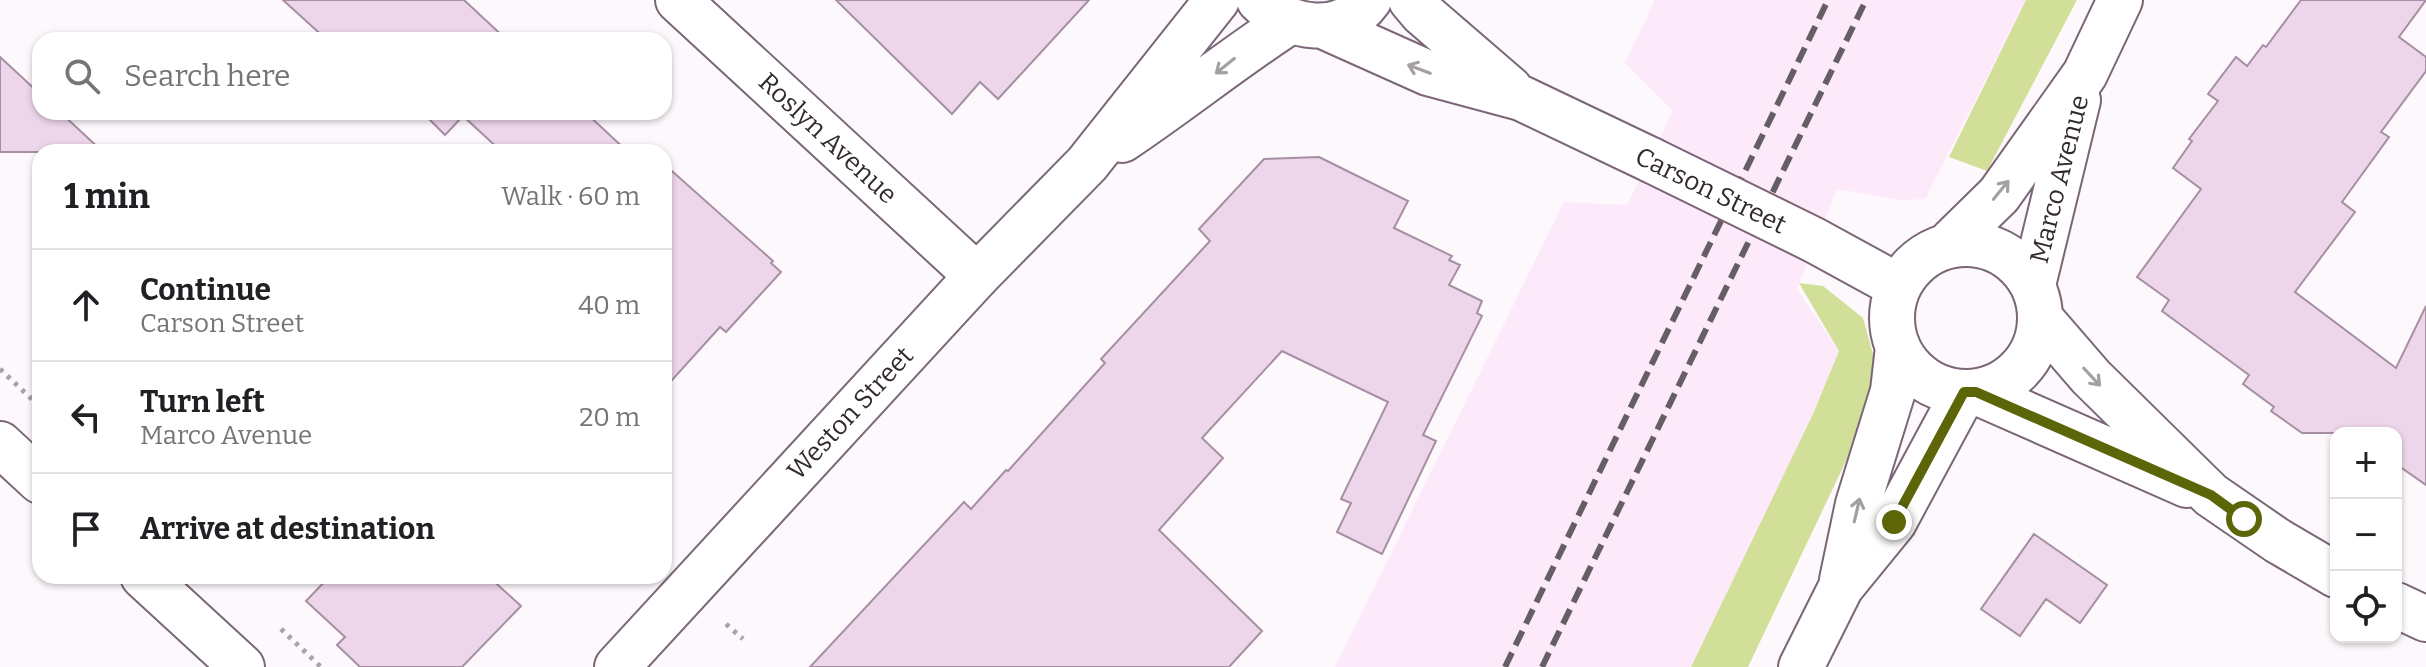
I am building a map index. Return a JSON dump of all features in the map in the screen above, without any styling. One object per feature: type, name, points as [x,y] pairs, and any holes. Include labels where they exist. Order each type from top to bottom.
[{"type":"street","name":"Roslyn Avenue","points":[[678,0],[977,276]]},
{"type":"street","name":"Weston Street","points":[[617,667],[977,276],[1087,164],[1217,0]]},
{"type":"street","name":"Weston Street","points":[[1087,164],[1187,97],[1290,16],[1346,19],[1369,0]]},
{"type":"street","name":"Carson Street","points":[[1411,0],[1521,98]]},
{"type":"street","name":"Marco Avenue","points":[[1947,246],[1999,195],[2085,74],[2120,0]]},
{"type":"street","name":"Carson Street","points":[[1290,16],[1428,73],[1521,98],[1814,240],[1898,286]]},
{"type":"street","name":"Marco Avenue","points":[[2037,301],[2085,74]]},
{"type":"street","points":[[1841,587],[1858,504],[1893,391],[1898,347],[1892,316],[1898,286],[1919,261],[1947,246],[1979,244],[2011,258],[2037,301],[2091,377],[2211,495],[2267,534],[2330,571]]},
{"type":"street","points":[[1970,392],[1994,388],[2010,379],[2022,366],[2039,336],[2037,301]]},
{"type":"street","points":[[1898,347],[1915,373],[1941,388],[1970,392],[2211,495]]},
{"type":"street","points":[[1801,667],[1841,587],[1894,522],[1970,392]]},
{"type":"street","points":[[0,444],[32,474]]},
{"type":"street","points":[[152,584],[242,667]]},
{"type":"street","points":[[2402,608],[2426,619]]},
{"type":"path","points":[[0,369],[32,399]]},
{"type":"shaded area","points":[[1655,0],[2026,0],[1925,199],[1902,200],[1837,189],[1797,289],[1839,351],[1813,414],[1691,667],[1335,667],[1564,202],[1627,205],[1673,111],[1625,63]]},
{"type":"green space","points":[[2026,0],[2077,0],[1987,171],[1949,157]]},
{"type":"green space","points":[[1799,283],[1823,286],[1863,318],[1875,361],[1875,400],[1748,667],[1691,667],[1813,414],[1839,351]]},
{"type":"building","points":[[283,0],[464,0],[498,32],[318,32]]},
{"type":"building","points":[[836,0],[1089,0],[998,99],[980,82],[952,114]]},
{"type":"building","points":[[2301,0],[2426,0],[2399,37],[2426,57],[2426,71],[2381,132],[2389,137],[2342,202],[2355,212],[2295,292],[2396,368],[2426,306],[2426,485],[2402,468],[2402,427],[2330,427],[2330,433],[2302,433],[2271,411],[2274,407],[2243,384],[2249,375],[2162,311],[2169,300],[2137,277],[2201,189],[2173,168],[2192,141],[2189,139],[2218,101],[2208,94],[2236,57],[2247,66],[2263,45],[2266,47]]},
{"type":"building","points":[[0,57],[32,87],[32,120],[69,120],[94,144],[32,144],[32,152],[0,152]]},
{"type":"building","points":[[430,120],[459,120],[445,135]]},
{"type":"building","points":[[467,120],[594,120],[619,144],[493,144]]},
{"type":"building","points":[[1319,157],[1408,201],[1394,228],[1452,256],[1449,260],[1460,265],[1449,285],[1482,301],[1477,313],[1482,316],[1423,435],[1436,441],[1382,554],[1337,532],[1351,503],[1341,499],[1388,402],[1282,351],[1202,438],[1223,458],[1159,530],[1262,631],[1229,667],[810,667],[964,502],[971,509],[1008,471],[1105,363],[1101,359],[1210,241],[1199,229],[1264,159]]},
{"type":"building","points":[[672,171],[773,261],[771,263],[781,272],[726,332],[720,327],[672,380]]},
{"type":"building","points":[[2034,534],[2107,585],[2080,623],[2046,599],[2020,636],[1981,609]]},
{"type":"building","points":[[322,584],[497,584],[521,606],[462,667],[360,667],[337,645],[345,637],[306,601]]},
{"type":"railway","points":[[1505,667],[1828,0]]},
{"type":"railway","points":[[1542,667],[1866,0]]},
{"type":"route","points":[[1894,522],[1964,392],[1976,392],[2211,495],[2244,519]]}]
